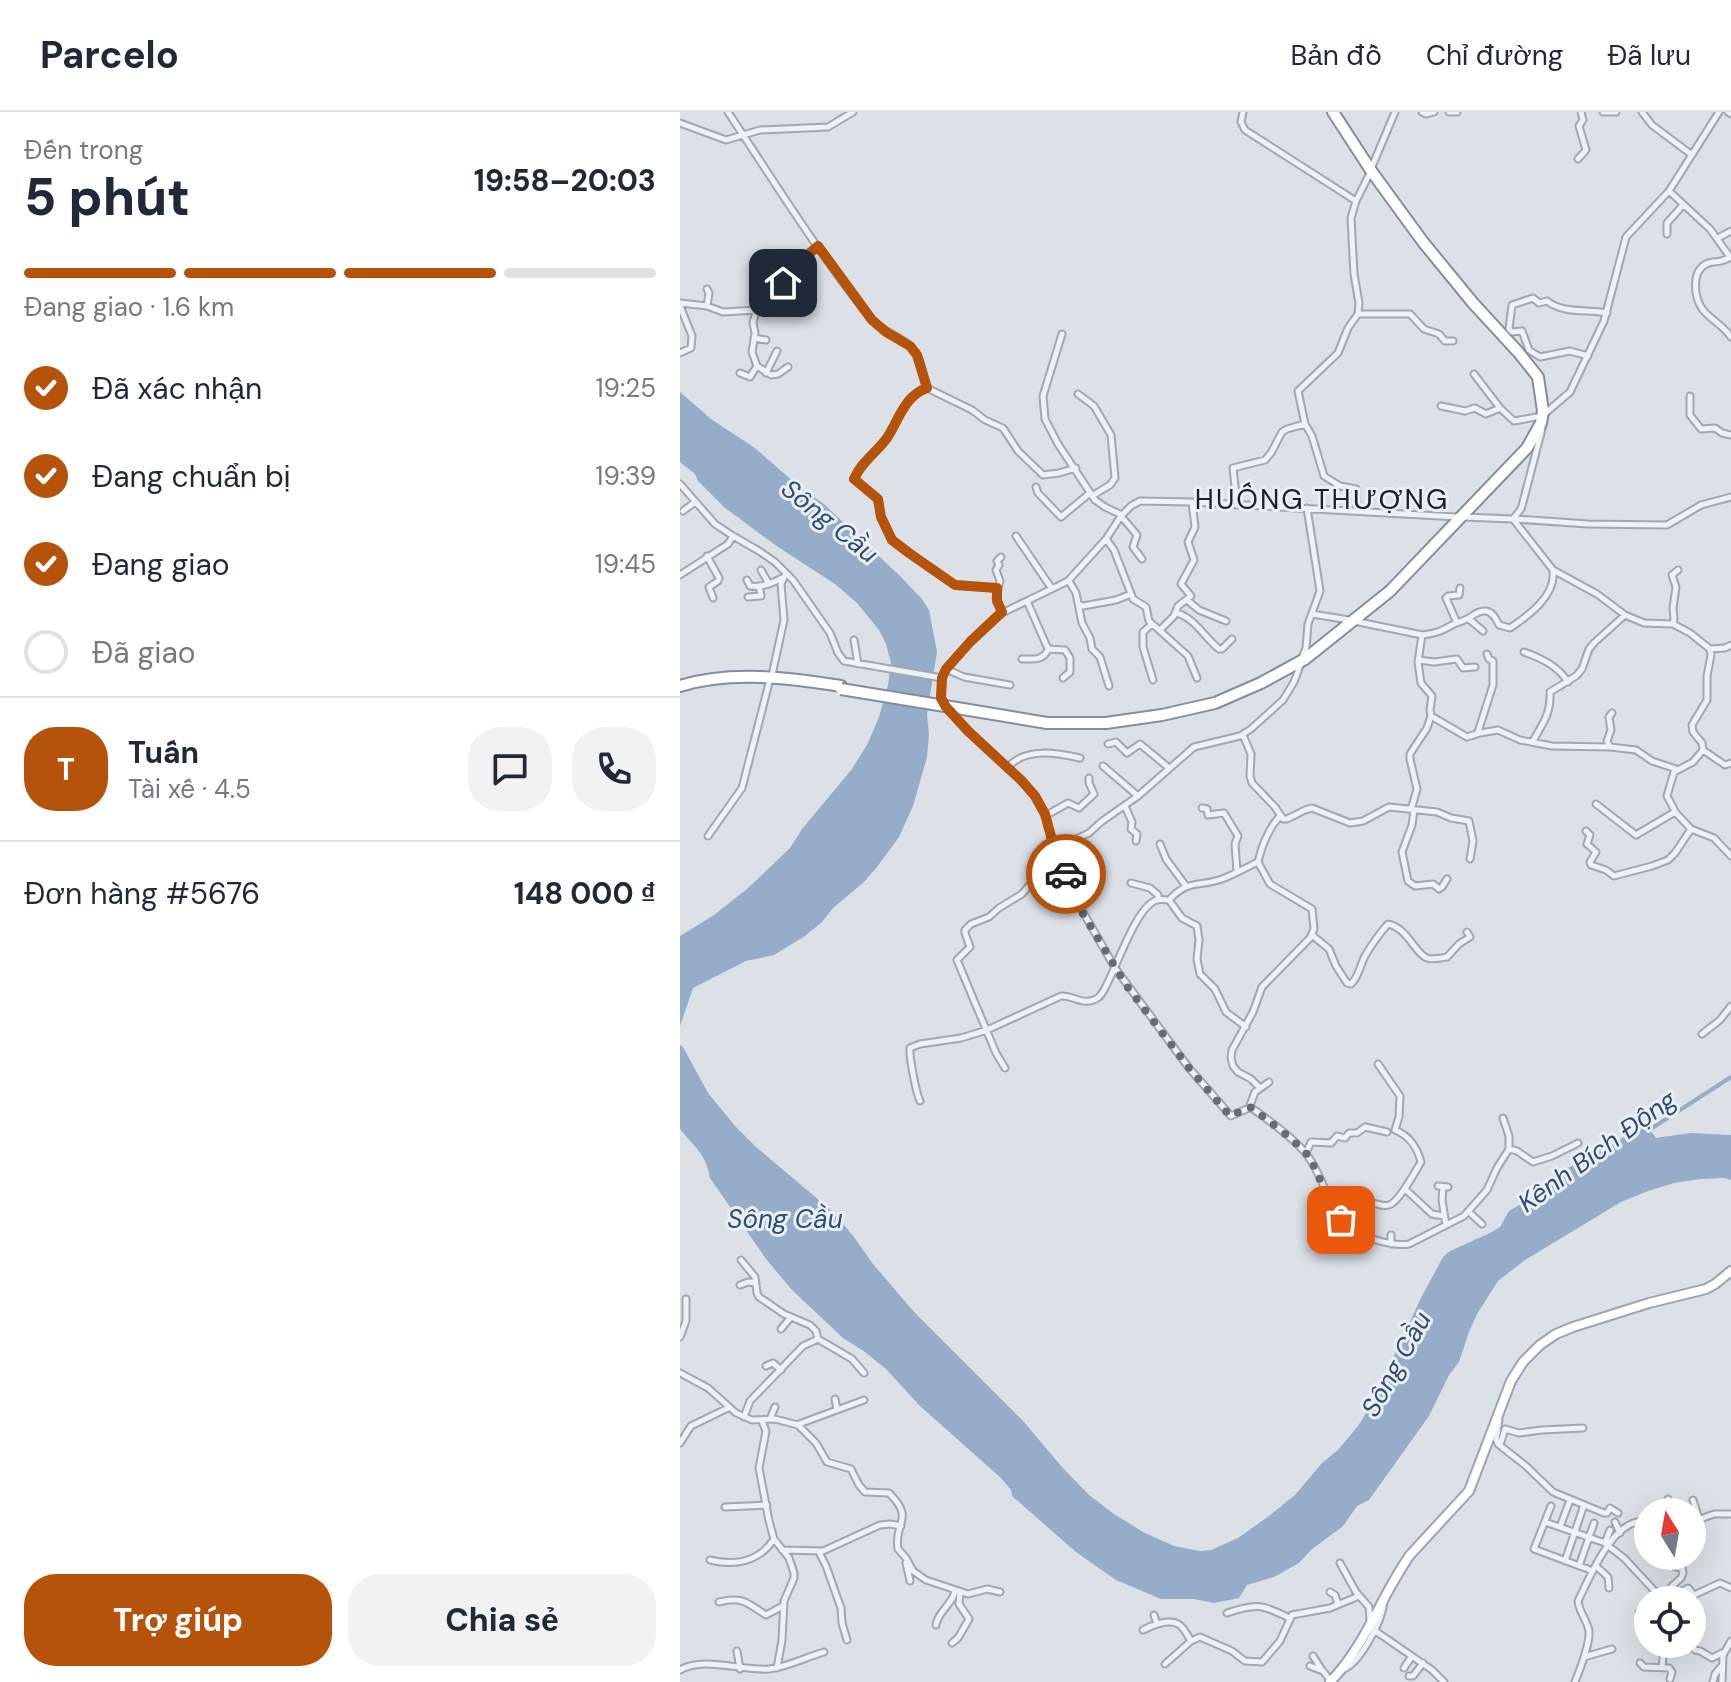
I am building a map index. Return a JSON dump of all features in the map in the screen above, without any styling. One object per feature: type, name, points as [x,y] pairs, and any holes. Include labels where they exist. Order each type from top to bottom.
[{"type":"highway","points":[[680,688],[778,681],[841,687],[1047,723],[1106,723],[1215,703],[1303,658],[1352,621],[1426,552],[1535,435],[1542,416],[1541,392],[1538,381],[1416,240],[1330,112]]},
{"type":"main road","points":[[1330,1681],[1342,1670],[1372,1628],[1410,1555],[1469,1491],[1511,1381],[1523,1362],[1556,1334],[1649,1303],[1706,1289],[1731,1271]]},
{"type":"street","points":[[728,112],[872,320],[910,346],[917,355],[927,388],[1003,428],[1018,451],[1043,475],[1076,468]]},
{"type":"street","points":[[680,123],[726,140],[760,130],[828,127],[853,112]]},
{"type":"street","points":[[1243,112],[1241,122],[1245,130],[1356,201]]},
{"type":"street","points":[[1357,511],[1356,489],[1340,486],[1324,476],[1312,436],[1305,424],[1298,389],[1338,353],[1348,328],[1358,314],[1351,218],[1395,112]]},
{"type":"street","points":[[1422,112],[1434,112]]},
{"type":"street","points":[[1449,112],[1457,112]]},
{"type":"street","points":[[1578,159],[1586,150],[1579,126],[1583,120],[1581,112]]},
{"type":"street","points":[[1603,112],[1616,112]]},
{"type":"street","points":[[1642,112],[1652,125],[1692,155]]},
{"type":"street","points":[[1474,374],[1514,421],[1542,416],[1570,392],[1607,313],[1626,237],[1669,191],[1719,112]]},
{"type":"street","points":[[1669,191],[1718,238],[1730,257],[1706,264],[1696,277],[1699,302],[1704,310],[1729,328],[1731,337]]},
{"type":"street","points":[[1667,234],[1667,223],[1683,204]]},
{"type":"street","points":[[1718,238],[1731,231]]},
{"type":"street","points":[[680,353],[691,348],[693,338],[680,304],[707,306],[723,312],[756,311],[770,300],[798,263],[818,246]]},
{"type":"street","points":[[783,283],[794,292],[801,291]]},
{"type":"street","points":[[707,289],[707,306]]},
{"type":"street","points":[[1588,356],[1570,351],[1543,357],[1531,351],[1522,331],[1512,332],[1509,329],[1512,305],[1533,298],[1539,303],[1547,301],[1570,311],[1607,313]]},
{"type":"street","points":[[756,311],[752,352],[757,366],[774,376],[788,367]]},
{"type":"street","points":[[1358,314],[1410,314],[1424,329],[1439,334],[1445,341],[1453,341]]},
{"type":"street","points":[[1062,334],[1043,396],[1044,417],[1091,494],[1105,507],[1122,515],[1136,533],[1133,547],[1142,559]]},
{"type":"street","points":[[754,338],[766,340]]},
{"type":"street","points":[[766,373],[777,351]]},
{"type":"street","points":[[740,373],[750,377],[757,366]]},
{"type":"street","points":[[927,388],[907,403],[887,438],[862,464],[854,479],[878,499],[881,517],[892,540],[909,553],[955,585],[997,588]]},
{"type":"street","points":[[1036,487],[1061,517],[1091,494],[1110,485],[1115,478],[1111,435],[1094,406],[1078,394]]},
{"type":"street","points":[[1690,396],[1690,415],[1701,429],[1715,428],[1731,435]]},
{"type":"street","points":[[1441,406],[1465,411],[1475,408],[1486,414],[1500,408]]},
{"type":"street","points":[[1513,519],[1521,509],[1526,494],[1543,424],[1542,416]]},
{"type":"street","points":[[1237,505],[1233,468],[1265,460],[1282,432],[1305,424]]},
{"type":"street","points":[[680,484],[715,524],[759,551],[799,588],[847,663],[940,677]]},
{"type":"street","points":[[1269,1082],[1255,1092],[1250,1107],[1230,1116],[1189,1068],[1115,968],[1082,912],[1045,816],[1030,789],[946,707],[941,698],[940,677],[946,669],[1002,612],[1068,581],[1089,560],[1122,515],[1140,501],[1588,524],[1667,525],[1701,505],[1731,497]]},
{"type":"street","points":[[683,511],[695,502]]},
{"type":"street","points":[[1160,630],[1176,613],[1178,606],[1191,595],[1181,584],[1194,560],[1188,546],[1189,535],[1195,527],[1192,502]]},
{"type":"street","points":[[1005,1068],[957,960],[970,947],[965,930],[1022,894],[1056,851],[1089,833],[1125,806],[1194,747],[1243,735],[1283,700],[1303,658],[1307,628],[1320,595],[1307,508]]},
{"type":"street","points":[[1513,519],[1553,570],[1597,594],[1625,615],[1644,623],[1673,624],[1710,649],[1707,700],[1692,725],[1693,732],[1702,743],[1703,750],[1725,765],[1731,763]]},
{"type":"street","points":[[680,575],[728,544],[733,536]]},
{"type":"street","points":[[1016,536],[1052,589]]},
{"type":"street","points":[[1106,539],[1114,550],[1135,601],[1146,607],[1152,624],[1188,656],[1197,678]]},
{"type":"street","points":[[707,556],[719,578],[709,587],[713,598]]},
{"type":"street","points":[[1001,557],[996,570],[1000,580],[997,601],[1002,612]]},
{"type":"street","points":[[761,570],[769,584]]},
{"type":"street","points":[[1312,614],[1422,635],[1436,634],[1476,613],[1488,611],[1499,625],[1510,628],[1539,605],[1553,583],[1553,570]]},
{"type":"street","points":[[1673,624],[1676,587],[1672,575],[1678,570]]},
{"type":"street","points":[[747,580],[751,586],[759,586],[785,575]]},
{"type":"street","points":[[772,675],[785,616],[781,584],[785,575]]},
{"type":"street","points":[[1068,581],[1075,592],[1082,623],[1092,649],[1100,657],[1109,686]]},
{"type":"street","points":[[748,597],[761,596],[759,586]]},
{"type":"street","points":[[1457,623],[1446,598],[1459,595],[1460,588]]},
{"type":"street","points":[[1079,605],[1116,600],[1131,594]]},
{"type":"street","points":[[1187,600],[1204,613],[1226,621]]},
{"type":"street","points":[[1022,659],[1042,658],[1048,649],[1027,601]]},
{"type":"street","points":[[1176,613],[1184,615],[1219,649],[1232,639]]},
{"type":"street","points":[[1533,741],[1546,721],[1551,703],[1550,692],[1582,669],[1589,649],[1625,615]]},
{"type":"street","points":[[1469,619],[1483,631]]},
{"type":"street","points":[[1152,624],[1143,632],[1143,647],[1153,680]]},
{"type":"street","points":[[1422,635],[1419,660],[1422,686],[1432,696],[1431,716],[1410,754],[1417,789],[1412,825],[1402,849],[1408,881],[1415,886],[1433,884],[1441,889],[1447,879]]},
{"type":"street","points":[[854,640],[858,664]]},
{"type":"street","points":[[1710,649],[1731,645]]},
{"type":"street","points":[[1048,649],[1063,649],[1070,656],[1070,672],[1063,678]]},
{"type":"street","points":[[1524,652],[1558,669],[1568,682]]},
{"type":"street","points":[[1478,733],[1493,685],[1493,661],[1487,654]]},
{"type":"street","points":[[1419,660],[1436,662],[1457,659],[1463,668],[1475,667]]},
{"type":"street","points":[[946,669],[964,677],[1010,685]]},
{"type":"street","points":[[708,836],[742,788],[769,683]]},
{"type":"street","points":[[1610,747],[1607,741],[1612,713]]},
{"type":"street","points":[[1431,716],[1464,737],[1498,730],[1520,740],[1564,747],[1636,750],[1652,761],[1676,769]]},
{"type":"street","points":[[1243,735],[1252,757],[1252,783],[1284,820],[1312,808],[1350,823],[1365,820],[1387,807],[1437,812],[1469,821],[1473,841],[1470,859]]},
{"type":"street","points":[[1108,744],[1116,742],[1127,753],[1140,744],[1169,768]]},
{"type":"street","points":[[1703,750],[1691,763],[1676,769],[1667,793],[1668,800],[1691,829],[1714,838],[1731,856]]},
{"type":"street","points":[[1008,767],[1016,758],[1047,752],[1080,758]]},
{"type":"street","points":[[1103,766],[1138,796]]},
{"type":"street","points":[[1045,816],[1068,803],[1079,808],[1094,794],[1089,778]]},
{"type":"street","points":[[1596,804],[1636,835],[1675,812]]},
{"type":"street","points":[[1125,806],[1132,823],[1131,829],[1137,834],[1136,841]]},
{"type":"street","points":[[1202,808],[1207,809],[1208,815],[1224,813],[1237,834],[1237,872]]},
{"type":"street","points":[[1260,1088],[1238,1072],[1232,1062],[1234,1044],[1246,1027],[1262,987],[1312,935],[1314,929],[1312,909],[1270,884],[1258,862],[1272,826],[1280,816]]},
{"type":"street","points":[[1586,831],[1590,835],[1587,844],[1596,852],[1591,865],[1616,876],[1668,860],[1691,829]]},
{"type":"street","points":[[1160,844],[1166,859],[1186,886]]},
{"type":"street","points":[[920,1101],[910,1048],[987,1030],[1061,996],[1069,995],[1083,1002],[1095,1000],[1101,995],[1145,908],[1158,900],[1169,900],[1186,886],[1220,880],[1258,862]]},
{"type":"street","points":[[1131,883],[1150,888],[1158,895],[1158,900]]},
{"type":"street","points":[[1169,900],[1182,918],[1197,926],[1197,957],[1201,977],[1215,989],[1226,1012],[1246,1027]]},
{"type":"street","points":[[1312,935],[1329,949],[1336,966],[1347,983],[1351,984],[1376,938],[1388,924],[1393,924],[1406,935],[1428,958],[1447,957],[1470,937],[1467,932]]},
{"type":"street","points":[[1702,1034],[1720,1020],[1731,1006]]},
{"type":"street","points":[[1355,1231],[1360,1223],[1363,1203],[1373,1201],[1389,1205],[1403,1193],[1421,1161],[1416,1147],[1404,1133],[1395,1130],[1400,1096],[1378,1064]]},
{"type":"street","points":[[1250,1107],[1306,1153],[1337,1215],[1346,1225],[1366,1237],[1391,1244],[1409,1244],[1469,1212],[1487,1190],[1509,1149],[1509,1136],[1503,1118]]},
{"type":"street","points":[[1306,1153],[1311,1142],[1331,1143],[1337,1136],[1345,1138],[1349,1133],[1357,1133],[1365,1127],[1387,1132]]},
{"type":"street","points":[[1509,1149],[1519,1151],[1533,1162],[1578,1143]]},
{"type":"street","points":[[1443,1186],[1446,1225]]},
{"type":"street","points":[[1405,1188],[1432,1214],[1444,1216]]},
{"type":"street","points":[[1469,1212],[1482,1224]]},
{"type":"street","points":[[1391,1235],[1391,1244]]},
{"type":"street","points":[[741,1260],[753,1273],[759,1297],[814,1328],[818,1339],[852,1359],[864,1373]]},
{"type":"street","points":[[740,1285],[756,1283]]},
{"type":"street","points":[[680,1337],[686,1321],[686,1299]]},
{"type":"street","points":[[781,1329],[791,1317]]},
{"type":"street","points":[[744,1417],[750,1401],[803,1346],[818,1339]]},
{"type":"street","points":[[766,1366],[773,1363],[781,1370]]},
{"type":"street","points":[[680,1373],[708,1388],[728,1408],[744,1417],[798,1425],[816,1443],[827,1462],[851,1469],[865,1492],[886,1492],[892,1496],[903,1511],[897,1538],[899,1552],[921,1578],[971,1594],[987,1589],[1000,1592]]},
{"type":"street","points":[[835,1399],[837,1410]]},
{"type":"street","points":[[798,1425],[864,1400]]},
{"type":"street","points":[[770,1419],[775,1407]]},
{"type":"street","points":[[680,1443],[682,1433],[691,1426],[728,1408]]},
{"type":"street","points":[[1500,1411],[1496,1439],[1500,1446],[1553,1492],[1605,1513],[1610,1508],[1618,1513]]},
{"type":"street","points":[[762,1421],[766,1431],[759,1468],[769,1521],[774,1539],[789,1558],[794,1573],[784,1606],[777,1668]]},
{"type":"street","points":[[1500,1446],[1505,1429],[1519,1433],[1583,1428]]},
{"type":"street","points":[[1560,1527],[1570,1500]]},
{"type":"street","points":[[725,1507],[767,1505]]},
{"type":"street","points":[[1565,1561],[1584,1505]]},
{"type":"street","points":[[1551,1506],[1534,1548],[1594,1569],[1608,1577],[1609,1588]]},
{"type":"street","points":[[1706,1517],[1731,1514]]},
{"type":"street","points":[[1545,1522],[1607,1544],[1650,1586]]},
{"type":"street","points":[[1615,1522],[1620,1533]]},
{"type":"street","points":[[1607,1544],[1634,1522]]},
{"type":"street","points":[[1579,1566],[1594,1523]]},
{"type":"street","points":[[781,1550],[823,1551],[880,1525],[901,1526]]},
{"type":"street","points":[[1575,1682],[1589,1631],[1578,1604],[1607,1544],[1610,1530]]},
{"type":"street","points":[[710,1560],[751,1560],[774,1539]]},
{"type":"street","points":[[818,1552],[840,1604],[847,1640]]},
{"type":"street","points":[[906,1558],[910,1581]]},
{"type":"street","points":[[1340,1563],[1369,1607],[1372,1628],[1423,1663],[1444,1682]]},
{"type":"street","points":[[1672,1586],[1681,1578],[1682,1570]]},
{"type":"street","points":[[1706,1589],[1720,1583],[1731,1588]]},
{"type":"street","points":[[936,1625],[938,1615],[957,1591]]},
{"type":"street","points":[[952,1643],[969,1619],[959,1604],[957,1591]]},
{"type":"street","points":[[1330,1592],[1335,1595],[1338,1604]]},
{"type":"street","points":[[1165,1664],[1191,1641],[1202,1637],[1245,1661],[1262,1662],[1280,1641],[1292,1615],[1323,1609],[1359,1596]]},
{"type":"street","points":[[719,1602],[744,1600],[766,1615],[784,1606]]},
{"type":"street","points":[[1227,1613],[1264,1606],[1289,1618]]},
{"type":"street","points":[[1154,1615],[1157,1624]]},
{"type":"street","points":[[1143,1630],[1157,1624],[1179,1624],[1191,1641]]},
{"type":"street","points":[[1706,1654],[1712,1658],[1724,1651],[1731,1641]]},
{"type":"street","points":[[1583,1658],[1612,1649]]},
{"type":"street","points":[[737,1651],[740,1669]]},
{"type":"street","points":[[1722,1682],[1724,1651]]},
{"type":"street","points":[[680,1670],[696,1663],[740,1669],[777,1668],[824,1652]]},
{"type":"street","points":[[1313,1656],[1330,1681]]},
{"type":"street","points":[[1404,1668],[1412,1656]]},
{"type":"street","points":[[1662,1667],[1663,1658]]},
{"type":"street","points":[[1409,1676],[1413,1676],[1423,1663]]},
{"type":"street","points":[[1640,1663],[1644,1667],[1672,1670],[1670,1679]]},
{"type":"street","points":[[1310,1666],[1323,1671]]},
{"type":"street","points":[[1713,1682],[1718,1669],[1722,1667]]},
{"type":"water","name":"Sông Cầu","points":[[680,392],[825,505],[900,576],[929,610],[937,652],[927,714],[927,757],[913,806],[899,837],[864,882],[805,936],[774,955],[746,961],[693,988],[680,1026],[680,936],[747,889],[790,848],[852,769],[879,717],[891,663],[879,630],[857,603],[835,584],[724,507],[680,462]]},
{"type":"water","name":"Sông Cầu","points":[[680,1045],[708,1093],[735,1126],[833,1212],[915,1313],[1024,1422],[1089,1495],[1143,1532],[1174,1546],[1200,1551],[1211,1550],[1238,1538],[1295,1495],[1358,1426],[1443,1257],[1500,1227],[1509,1211],[1544,1191],[1566,1169],[1645,1123],[1656,1138],[1691,1133],[1731,1135],[1731,1180],[1701,1179],[1648,1191],[1621,1202],[1525,1260],[1498,1281],[1477,1314],[1459,1362],[1449,1375],[1429,1416],[1369,1500],[1357,1506],[1343,1526],[1299,1563],[1274,1577],[1247,1585],[1239,1598],[1214,1603],[1194,1599],[1161,1599],[1116,1580],[1076,1552],[1012,1496],[1001,1478],[920,1406],[886,1369],[843,1338],[792,1290],[766,1259],[710,1178],[702,1156],[680,1129]]},
{"type":"waterway","name":"Kênh Bích Động","points":[[1646,1132],[1731,1077]]},
{"type":"way so far","points":[[1066,874],[1082,912],[1115,968],[1189,1068],[1230,1116],[1250,1107],[1303,1150],[1341,1220]]},
{"type":"district","name":"HUỐNG THƯỢNG","points":[[1322,499]]},
{"type":"route","points":[[783,283],[798,263],[818,246],[872,320],[886,332],[903,340],[917,355],[927,388],[920,390],[907,403],[887,438],[862,464],[854,479],[878,499],[881,517],[892,540],[909,553],[955,585],[997,588],[996,598],[1002,612],[946,669],[942,678],[941,698],[968,731],[1035,796],[1045,814],[1066,874]]}]
